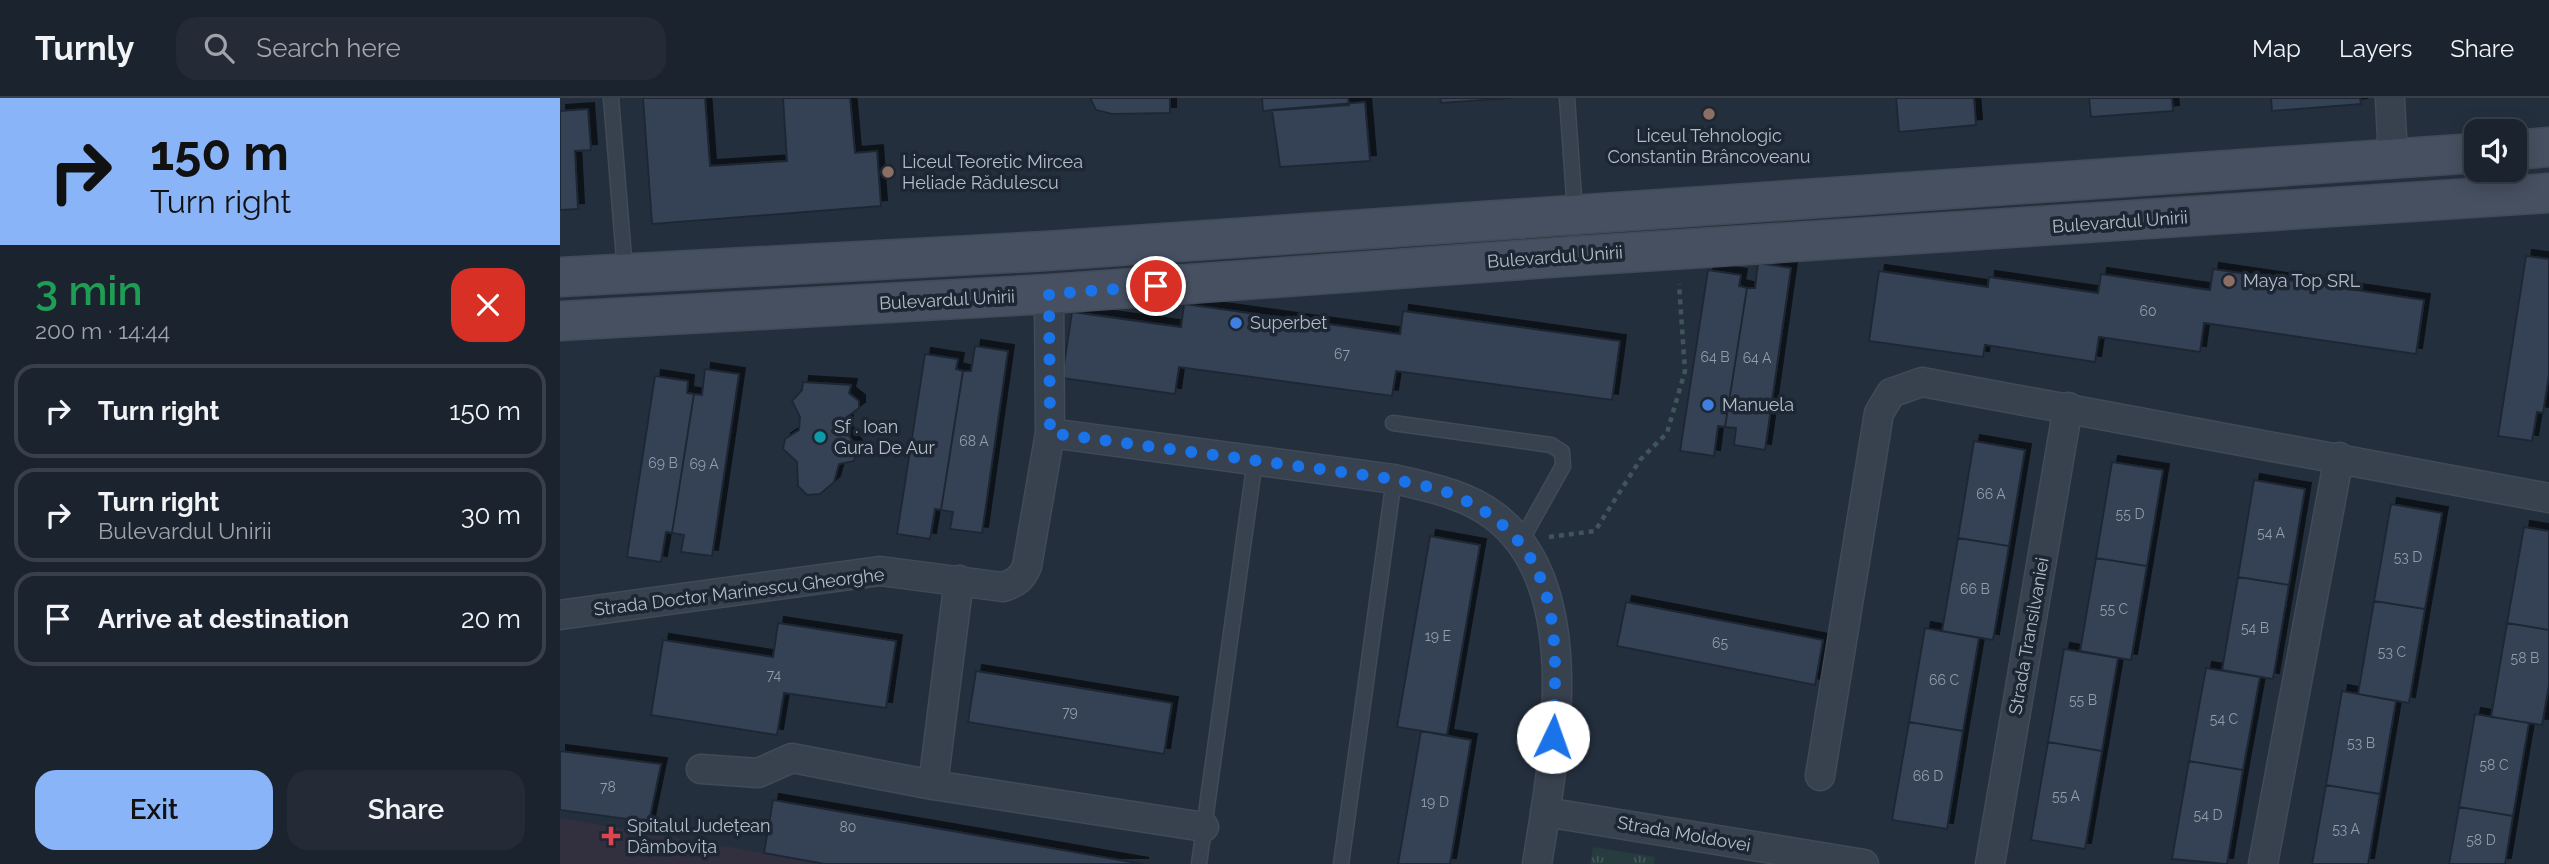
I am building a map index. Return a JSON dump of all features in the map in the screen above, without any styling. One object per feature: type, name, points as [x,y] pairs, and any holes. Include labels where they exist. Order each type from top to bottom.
[{"type":"main road","points":[[2527,149],[2549,147]]},
{"type":"main road","points":[[560,277],[1046,251],[2464,154]]},
{"type":"main road","points":[[2393,158],[2395,204]]},
{"type":"main road","name":"Bulevardul Unirii","points":[[560,321],[1049,294],[1553,257],[2549,192]]},
{"type":"main road","points":[[1046,251],[1049,294]]},
{"type":"main road","points":[[625,273],[628,317]]},
{"type":"street","points":[[2390,98],[2393,158]]},
{"type":"street","name":"Strada Doctor Marinescu Gheorghe","points":[[560,615],[880,571],[1003,587],[1023,577],[1050,433],[1049,294]]},
{"type":"street","points":[[1821,776],[1879,413],[1891,393],[1922,382],[2339,457],[2549,498]]},
{"type":"street","name":"Strada Transilvaniei","points":[[1990,864],[2068,407]]},
{"type":"street","points":[[1050,433],[1394,479],[1449,493],[1493,515],[1521,541],[1539,570],[1552,611],[1556,648],[1553,737],[1537,864]]},
{"type":"street","points":[[2263,864],[2339,457]]},
{"type":"street","points":[[933,785],[959,580]]},
{"type":"street","points":[[701,769],[758,773],[792,758],[933,785],[1204,827]]},
{"type":"street","name":"Strada Moldovei","points":[[1545,812],[1864,864]]},
{"type":"lane","points":[[611,98],[625,273]]},
{"type":"lane","points":[[1567,98],[1575,214]]},
{"type":"lane","points":[[1394,423],[1551,445],[1562,452],[1563,466],[1521,541]]},
{"type":"lane","points":[[1199,864],[1255,460]]},
{"type":"lane","points":[[1341,864],[1394,479]]},
{"type":"path","points":[[1521,541],[1595,531],[1640,460],[1667,433],[1685,372],[1679,278]]},
{"type":"shaded area","name":"Spitalul Județean Dâmbovița","points":[[560,818],[764,853],[825,864],[560,864]]},
{"type":"green space","points":[[1593,847],[1655,857],[1654,864],[1590,864]]},
{"type":"building","points":[[643,98],[705,98],[710,166],[787,161],[783,98],[850,98],[855,153],[877,151],[881,206],[652,224]]},
{"type":"building","points":[[1090,98],[1170,98],[1170,113],[1112,114],[1096,110]]},
{"type":"building","points":[[1262,98],[1348,98],[1349,105],[1263,111]]},
{"type":"building","points":[[1440,98],[1512,98],[1441,103]]},
{"type":"building","points":[[1896,98],[1974,98],[1976,125],[1899,132]]},
{"type":"building","points":[[2089,98],[2172,98],[2173,111],[2091,117]]},
{"type":"building","points":[[2271,98],[2360,98],[2361,104],[2272,111]]},
{"type":"building","points":[[1365,102],[1370,161],[1280,167],[1272,110]]},
{"type":"building","points":[[588,109],[591,150],[575,151],[578,209],[560,210],[560,111]]},
{"type":"building","points":[[2526,256],[2549,259],[2549,375],[2543,413],[2537,412],[2532,441],[2498,436]]},
{"type":"building","points":[[1758,263],[1791,268],[1765,450],[1734,445],[1736,428],[1725,427],[1747,288],[1755,288]]},
{"type":"building","points":[[2213,269],[2424,300],[2416,354],[2204,323],[2200,352],[2099,337],[2095,362],[1985,345],[1983,357],[1869,341],[1879,271],[1988,287],[1989,277],[2098,293],[2101,274],[2210,290]]},
{"type":"building","points":[[1708,270],[1741,275],[1739,286],[1747,288],[1725,427],[1718,426],[1714,456],[1680,451]]},
{"type":"building","points":[[1184,304],[1400,334],[1403,311],[1620,341],[1612,400],[1396,371],[1392,396],[1179,367],[1175,394],[1062,378],[1072,312],[1181,327]]},
{"type":"building","points":[[975,346],[1008,351],[982,533],[950,529],[953,512],[941,510],[963,371],[971,371]]},
{"type":"building","points":[[925,354],[958,359],[956,369],[963,371],[941,510],[935,509],[930,539],[897,534]]},
{"type":"building","points":[[705,369],[739,374],[712,556],[681,552],[684,535],[672,533],[694,394],[702,395]]},
{"type":"building","points":[[655,376],[688,381],[687,393],[694,394],[672,533],[666,532],[661,562],[627,557]]},
{"type":"building","name":"Sf . Ioan Gura De Aur","points":[[803,382],[851,385],[849,393],[859,401],[859,408],[847,417],[846,431],[857,448],[854,461],[839,464],[834,482],[820,494],[807,495],[798,486],[797,462],[783,449],[785,439],[799,430],[800,417],[792,401],[802,390]]},
{"type":"building","points":[[1974,441],[2025,450],[2009,546],[1958,538]]},
{"type":"building","points":[[2112,462],[2163,470],[2147,566],[2096,558]]},
{"type":"building","points":[[2254,480],[2305,489],[2289,585],[2238,577]]},
{"type":"building","points":[[2391,504],[2442,513],[2425,609],[2374,601]]},
{"type":"building","points":[[2524,527],[2549,531],[2549,630],[2507,623]]},
{"type":"building","points":[[1430,536],[1480,545],[1447,735],[1397,727]]},
{"type":"building","points":[[1958,538],[2009,546],[1993,640],[1942,631]]},
{"type":"building","points":[[2096,558],[2147,566],[2131,660],[2080,651]]},
{"type":"building","points":[[2238,577],[2289,585],[2273,679],[2222,670]]},
{"type":"building","points":[[2374,601],[2425,609],[2409,703],[2358,694]]},
{"type":"building","points":[[1626,602],[1823,640],[1815,685],[1617,646]]},
{"type":"building","points":[[778,623],[896,641],[886,708],[784,693],[777,735],[651,715],[663,640],[773,657]]},
{"type":"building","points":[[2507,623],[2549,630],[2549,685],[2542,725],[2491,717]]},
{"type":"building","points":[[1925,628],[1979,638],[1963,731],[1909,722]]},
{"type":"building","points":[[2064,649],[2118,658],[2102,751],[2048,742]]},
{"type":"building","points":[[2206,668],[2260,677],[2243,770],[2189,761]]},
{"type":"building","points":[[976,671],[1172,703],[1164,754],[968,722]]},
{"type":"building","points":[[2342,691],[2396,701],[2380,794],[2326,785]]},
{"type":"building","points":[[2475,714],[2529,723],[2513,816],[2459,807]]},
{"type":"building","points":[[1909,722],[1963,731],[1947,829],[1892,820]]},
{"type":"building","points":[[1421,731],[1471,740],[1450,864],[1398,864]]},
{"type":"building","points":[[2048,742],[2102,751],[2085,849],[2031,840]]},
{"type":"building","points":[[560,751],[661,764],[649,822],[560,810]]},
{"type":"building","points":[[2189,761],[2243,770],[2227,864],[2172,859]]},
{"type":"building","points":[[2326,785],[2380,794],[2368,864],[2312,864]]},
{"type":"building","points":[[773,800],[1143,864],[825,864],[764,853]]},
{"type":"building","points":[[2459,807],[2513,816],[2505,864],[2449,864]]},
{"type":"place","name":"Liceul Tehnologic Constantin Brâncoveanu","points":[[1709,114]]},
{"type":"place","name":"Liceul Teoretic Mircea Heliade Rădulescu","points":[[888,172]]},
{"type":"place","name":"Maya Top SRL","points":[[2229,281]]},
{"type":"place","name":"Superbet","points":[[1236,323]]},
{"type":"place","name":"Manuela","points":[[1708,405]]},
{"type":"place","name":"Sf . Ioan Gura De Aur","points":[[820,437]]},
{"type":"place","name":"Spitalul Județean Dâmbovița","points":[[611,836]]},
{"type":"route","points":[[1156,286],[1049,294],[1050,433],[1394,479],[1449,493],[1493,515],[1521,541],[1539,570],[1552,611],[1557,660],[1553,737]]}]
